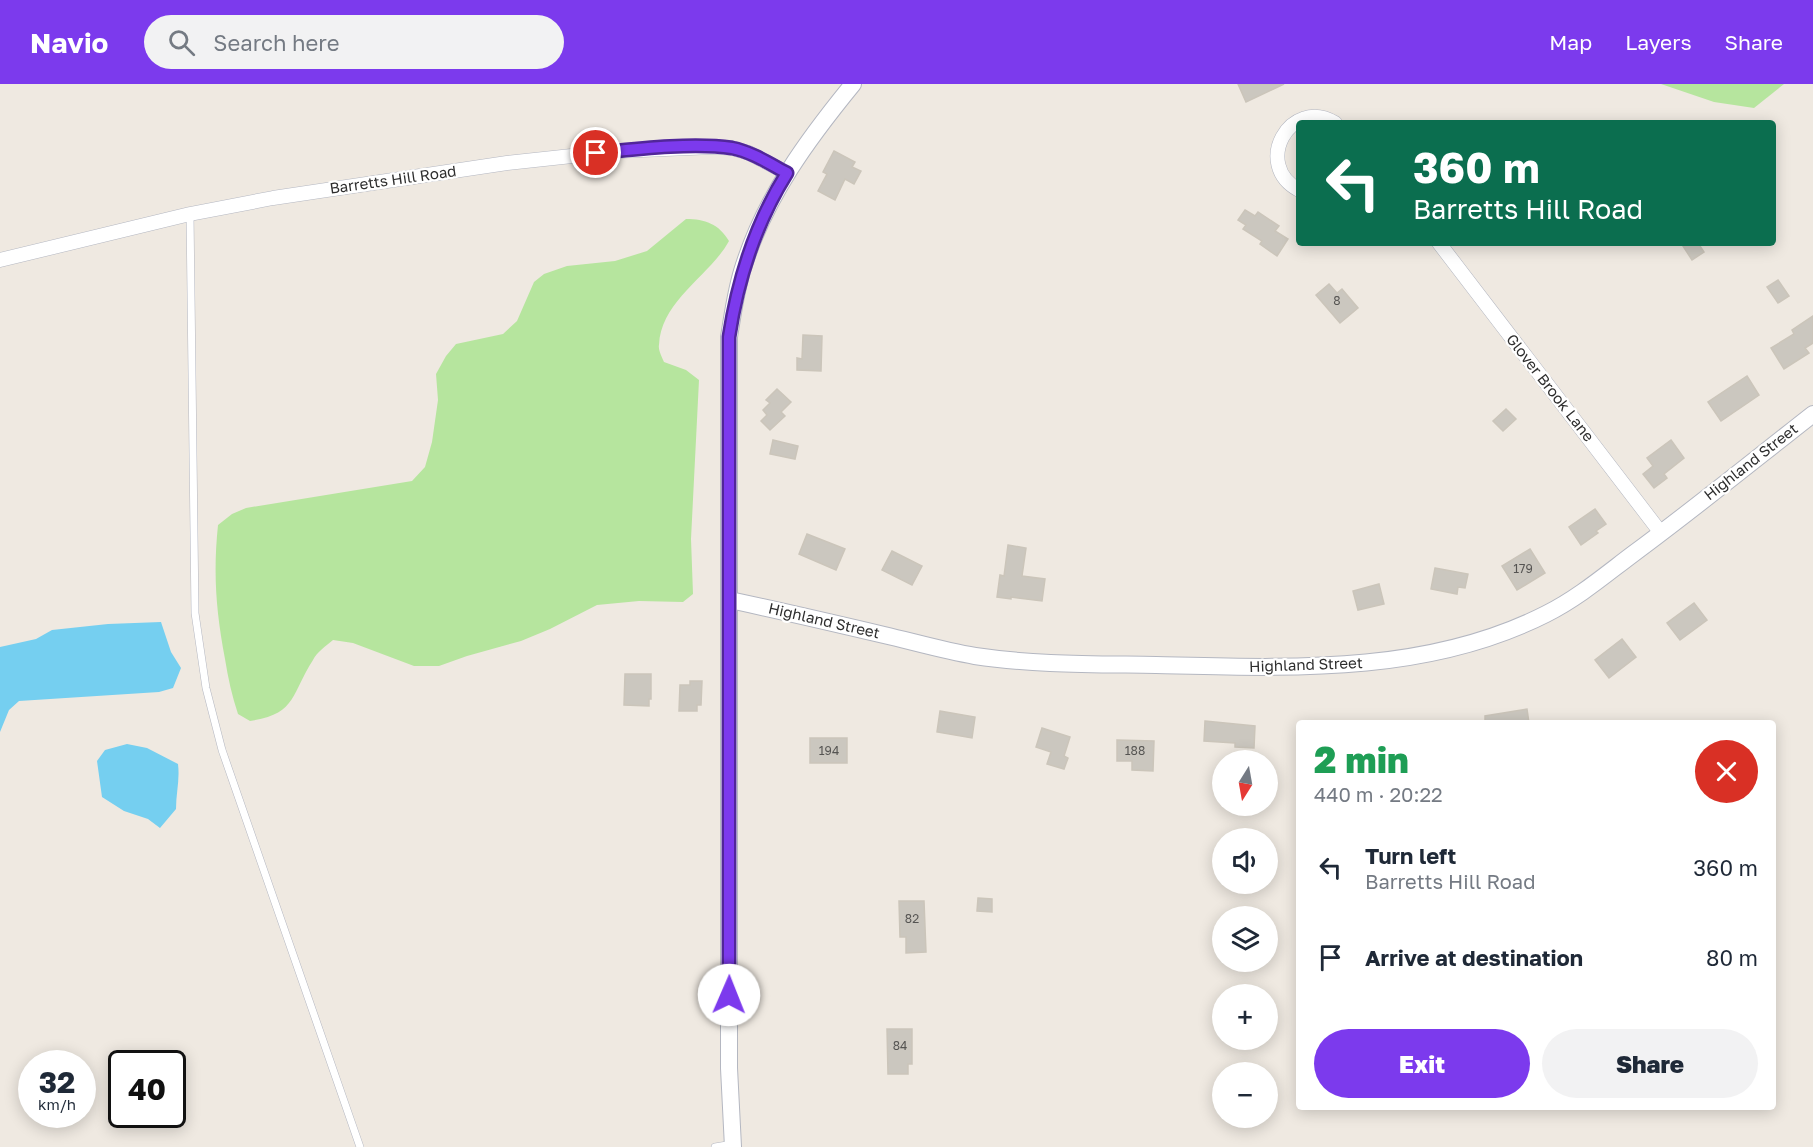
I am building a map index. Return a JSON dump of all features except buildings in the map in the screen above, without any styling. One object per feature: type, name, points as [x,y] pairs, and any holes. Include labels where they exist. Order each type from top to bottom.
[{"type":"street","points":[[733,1146],[729,1047],[729,337],[744,265],[771,198],[820,124],[853,84]]},
{"type":"street","points":[[1301,120],[1317,117],[1326,120]]},
{"type":"street","points":[[1296,123],[1285,132],[1279,144],[1277,157],[1279,169],[1286,180],[1296,188]]},
{"type":"street","name":"Barretts Hill Road","points":[[0,260],[190,214],[344,186],[507,163],[675,147],[732,148],[749,153],[787,173]]},
{"type":"street","name":"Glover Brook Lane","points":[[1441,246],[1661,533]]},
{"type":"street","name":"Highland Street","points":[[730,600],[940,648],[1011,660],[1266,668],[1377,662],[1449,651],[1526,624],[1580,594],[1813,414]]},
{"type":"lane","points":[[190,214],[195,613],[206,688],[222,750],[360,1147]]},
{"type":"lane","points":[[715,1147],[733,1146]]},
{"type":"green space","points":[[1661,84],[1784,84],[1754,108],[1714,102]]},
{"type":"green space","points":[[686,219],[711,224],[721,230],[729,241],[721,254],[688,289],[668,315],[659,345],[664,362],[686,370],[699,380],[691,539],[693,594],[683,602],[639,601],[597,605],[521,641],[439,666],[414,666],[353,643],[333,640],[315,657],[285,708],[265,718],[250,721],[238,714],[227,673],[218,608],[216,560],[218,525],[232,514],[246,508],[412,481],[425,467],[432,442],[438,400],[436,374],[456,344],[503,334],[517,321],[534,282],[544,274],[567,266],[615,261],[647,251]]},
{"type":"water","points":[[161,622],[171,652],[181,668],[173,688],[159,692],[19,701],[9,710],[0,732],[0,647],[36,639],[52,630],[108,624]]},
{"type":"water","points":[[127,744],[147,748],[178,764],[176,809],[160,828],[148,819],[124,811],[102,797],[97,761],[105,750]]},
{"type":"route","points":[[596,153],[675,147],[732,148],[749,153],[787,173],[771,198],[756,231],[744,265],[729,337],[729,995]]}]
